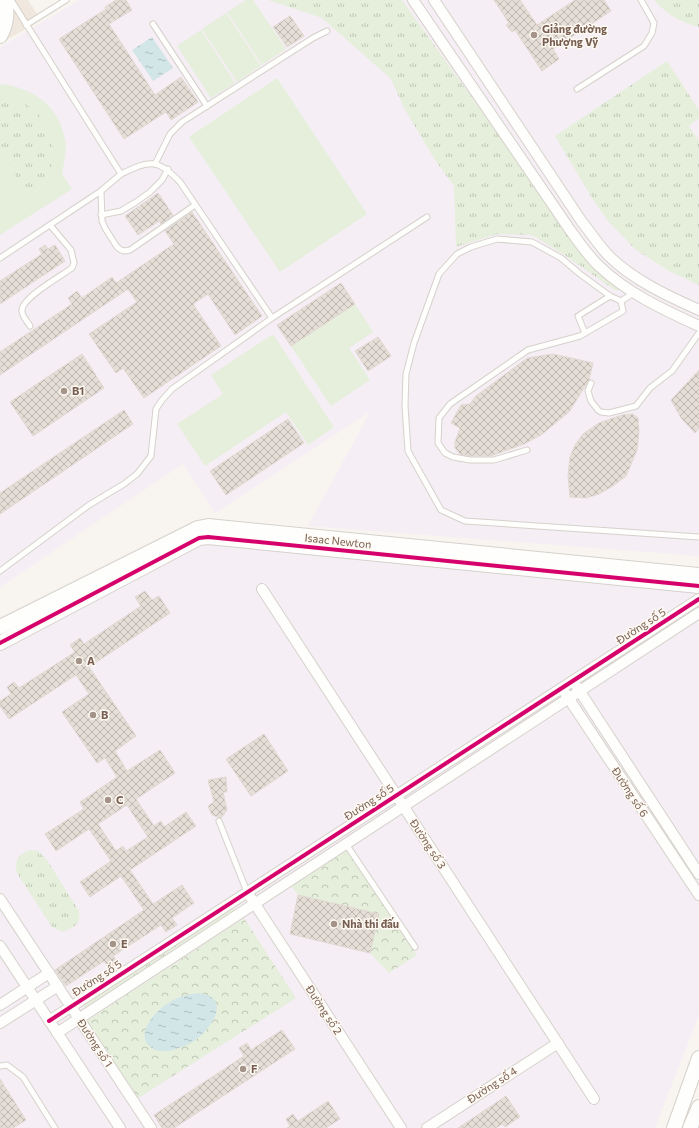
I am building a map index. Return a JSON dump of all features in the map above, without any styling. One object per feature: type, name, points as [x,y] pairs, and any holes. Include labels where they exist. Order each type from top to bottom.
[{"type":"street","points":[[0,36],[7,19],[6,0]]},
{"type":"street","points":[[413,0],[570,230],[598,266],[634,294],[699,326]]},
{"type":"street","points":[[434,0],[582,222],[609,256],[632,274],[653,287],[699,310]]},
{"type":"street","name":"Isaac Newton","points":[[0,627],[198,528],[208,526],[699,575]]},
{"type":"street","name":"Isaac Newton","points":[[0,643],[199,538],[208,537],[699,586]]},
{"type":"street","name":"Đường số 3","points":[[262,589],[594,1099]]},
{"type":"street","name":"Đường số 5","points":[[49,1020],[699,599]]},
{"type":"street","name":"Đường số 5","points":[[57,1033],[699,613]]},
{"type":"street","name":"Đường số 6","points":[[573,681],[699,874]]},
{"type":"street","name":"Đường số 6","points":[[562,688],[699,895]]},
{"type":"street","name":"Đường số 2","points":[[247,892],[401,1128]]},
{"type":"street","name":"Đường số 1","points":[[0,898],[151,1128]]},
{"type":"street","points":[[0,946],[120,1128]]},
{"type":"street","points":[[0,1006],[49,973]]},
{"type":"street","points":[[0,1022],[58,986]]},
{"type":"street","name":"Đường số 4","points":[[427,1128],[558,1043]]},
{"type":"street","points":[[674,1128],[699,1058]]},
{"type":"street","points":[[690,1128],[699,1107]]},
{"type":"lane","points":[[11,0],[121,174]]},
{"type":"lane","points":[[26,24],[66,0]]},
{"type":"lane","points":[[577,89],[644,46],[652,33],[654,24],[641,0]]},
{"type":"lane","points":[[153,24],[207,106]]},
{"type":"lane","points":[[155,164],[170,134],[182,122],[313,38],[327,31]]},
{"type":"lane","points":[[0,258],[101,191],[121,174],[141,165],[155,164],[168,169],[180,182],[272,318]]},
{"type":"lane","points":[[102,215],[121,211],[136,202],[150,192],[162,180],[168,169]]},
{"type":"lane","points":[[101,191],[102,221],[117,247],[125,251],[130,250],[195,205]]},
{"type":"lane","points":[[0,571],[89,505],[124,484],[137,474],[151,456],[156,409],[172,389],[272,318],[427,217]]},
{"type":"lane","points":[[30,326],[22,314],[25,302],[35,293],[72,268],[74,263],[72,250],[50,225]]},
{"type":"lane","points":[[621,301],[610,296],[561,258],[532,242],[497,239],[471,247],[457,254],[439,274],[414,343],[406,374],[405,406],[408,451],[441,510],[465,521],[699,537]]},
{"type":"lane","points":[[621,301],[634,294]]},
{"type":"lane","points":[[585,333],[578,316],[610,296]]},
{"type":"lane","points":[[527,450],[494,460],[470,460],[453,457],[445,453],[438,443],[439,418],[450,404],[528,350],[580,336],[623,311],[621,301]]},
{"type":"lane","points":[[591,383],[588,391],[591,401],[598,410],[610,413],[636,406],[650,388],[672,371],[699,332]]},
{"type":"lane","points":[[219,821],[247,892]]},
{"type":"lane","points":[[346,844],[416,948]]},
{"type":"lane","points":[[0,1066],[7,1066],[23,1077],[55,1128]]},
{"type":"shaded area","points":[[0,0],[28,0],[41,20],[0,44]]},
{"type":"shaded area","points":[[80,0],[699,0],[699,556],[308,526],[370,412],[215,513],[183,464],[0,587],[0,47]]},
{"type":"shaded area","points":[[200,541],[699,589],[699,1015],[655,1128],[0,1128],[0,649]]},
{"type":"green space","points":[[246,0],[253,0],[286,49],[262,65],[227,12]]},
{"type":"green space","points":[[268,0],[402,0],[594,268],[619,289],[616,291],[566,256],[532,235],[497,234],[456,247],[454,186],[435,160],[404,108],[391,79],[322,18]]},
{"type":"green space","points":[[654,0],[699,0],[699,27],[686,23],[675,17],[664,10]]},
{"type":"green space","points":[[226,13],[261,66],[237,82],[202,29]]},
{"type":"green space","points":[[201,30],[235,83],[211,98],[177,46]]},
{"type":"green space","points":[[667,61],[699,110],[699,118],[689,126],[699,141],[699,285],[669,271],[636,250],[608,221],[592,198],[555,136]]},
{"type":"green space","points":[[277,78],[367,214],[280,272],[189,137]]},
{"type":"green space","points":[[0,84],[23,89],[43,100],[51,108],[62,128],[66,144],[62,174],[72,189],[0,235],[0,152],[29,198],[40,188],[48,177],[53,158],[53,147],[51,137],[42,118],[24,103],[14,100],[0,99]]},
{"type":"green space","points":[[0,99],[15,100],[29,106],[43,120],[51,138],[53,149],[52,168],[44,183],[29,198],[0,152]]},
{"type":"green space","points":[[355,304],[373,332],[349,348],[370,380],[331,406],[291,346]]},
{"type":"green space","points":[[273,334],[334,427],[308,445],[286,412],[205,466],[177,424],[223,394],[211,375]]},
{"type":"green space","points":[[30,850],[38,851],[47,860],[79,911],[79,919],[76,925],[63,932],[52,927],[18,875],[16,867],[17,860],[22,854]]},
{"type":"green space","points":[[348,850],[417,955],[389,973],[370,953],[379,914],[298,895],[291,886]]},
{"type":"green space","points":[[232,909],[235,909],[236,911],[86,1010],[84,1009],[84,1005]]},
{"type":"green space","points":[[244,918],[296,998],[132,1102],[84,1023]]},
{"type":"water","points":[[152,37],[173,68],[153,81],[132,50]]},
{"type":"water","points":[[199,993],[209,996],[215,1001],[217,1007],[216,1014],[207,1029],[191,1043],[169,1051],[156,1050],[149,1046],[145,1041],[145,1035],[146,1029],[153,1016],[163,1006],[175,999]]},
{"type":"building","points":[[116,0],[126,0],[132,10],[109,24],[155,95],[181,77],[198,102],[171,120],[166,112],[124,139],[59,39],[106,9],[105,7]]},
{"type":"building","name":"Giảng đường Phượng Vỹ","points":[[494,0],[520,0],[537,25],[575,0],[604,0],[611,11],[553,49],[559,59],[542,71],[515,30],[512,32],[506,25],[509,23]]},
{"type":"building","points":[[290,16],[304,36],[287,47],[273,27]]},
{"type":"building","points":[[158,193],[173,215],[161,224],[159,221],[138,235],[125,216]]},
{"type":"building","points":[[192,212],[262,316],[235,335],[208,294],[193,304],[221,346],[144,398],[123,368],[116,373],[89,334],[137,302],[128,289],[0,375],[0,352],[72,304],[68,298],[77,291],[82,298],[112,277],[116,283],[174,244],[165,231]]},
{"type":"building","points":[[45,245],[48,249],[55,245],[65,261],[0,304],[0,281],[42,254],[39,249]]},
{"type":"building","points":[[341,283],[355,304],[291,346],[277,325]]},
{"type":"building","points":[[378,337],[391,356],[368,371],[355,351]]},
{"type":"building","name":"B1","points":[[82,354],[104,388],[33,436],[10,402]]},
{"type":"building","points":[[553,354],[593,363],[589,380],[569,412],[541,435],[524,444],[491,456],[470,456],[460,454],[455,448],[455,442],[460,428],[451,423],[461,405],[470,404],[476,396],[527,358]]},
{"type":"building","points":[[699,370],[699,428],[695,433],[681,418],[671,400]]},
{"type":"building","points":[[124,410],[133,424],[0,514],[0,493]]},
{"type":"building","points":[[633,414],[638,418],[639,432],[637,450],[626,476],[599,494],[586,498],[570,497],[568,476],[570,457],[575,445],[583,434],[599,423],[622,415]]},
{"type":"building","points":[[288,419],[304,443],[226,495],[210,471]]},
{"type":"building","points":[[145,591],[152,600],[159,596],[170,613],[89,667],[136,736],[115,751],[127,771],[160,750],[175,773],[136,799],[154,826],[161,821],[164,827],[186,812],[196,826],[130,870],[153,904],[182,885],[194,903],[172,918],[177,925],[166,932],[161,925],[113,956],[118,963],[109,968],[104,961],[66,986],[55,970],[144,910],[121,876],[90,897],[80,882],[111,861],[89,829],[56,851],[45,834],[84,809],[80,802],[117,777],[105,758],[97,763],[62,712],[89,694],[76,675],[9,719],[0,706],[0,701],[11,694],[7,687],[14,682],[19,688],[75,652],[70,645],[80,638],[84,644],[141,606],[135,597]],"holes":[[[127,805],[148,837],[126,851],[123,846],[116,851],[98,824]]]},
{"type":"building","points":[[264,734],[288,771],[251,796],[226,759]]},
{"type":"building","points":[[226,777],[227,792],[223,792],[227,810],[221,818],[212,815],[208,806],[214,802],[208,780]]},
{"type":"building","name":"Nhà thi đấu","points":[[298,895],[379,914],[370,953],[290,934]]},
{"type":"building","name":"F","points":[[282,1030],[295,1049],[174,1128],[162,1128],[154,1115],[244,1056],[239,1048],[247,1043],[251,1050]]},
{"type":"building","points":[[0,1079],[26,1120],[13,1128],[0,1128]]},
{"type":"building","points":[[506,1096],[520,1117],[505,1127],[502,1124],[496,1128],[458,1128]]},
{"type":"building","points":[[328,1101],[340,1119],[326,1128],[287,1128],[290,1126],[286,1119],[293,1114],[298,1121]]},
{"type":"cycle path","points":[[0,643],[199,538],[208,537],[699,586]]},
{"type":"cycle path","points":[[49,1021],[699,599]]},
{"type":"place","name":"Giảng đường Phượng Vỹ","points":[[534,35]]},
{"type":"place","name":"B1","points":[[64,391]]},
{"type":"place","name":"A","points":[[79,661]]},
{"type":"place","name":"B","points":[[93,715]]},
{"type":"place","name":"C","points":[[108,800]]},
{"type":"place","name":"Nhà thi đấu","points":[[334,924]]},
{"type":"place","name":"E","points":[[113,944]]},
{"type":"place","name":"F","points":[[243,1069]]}]
